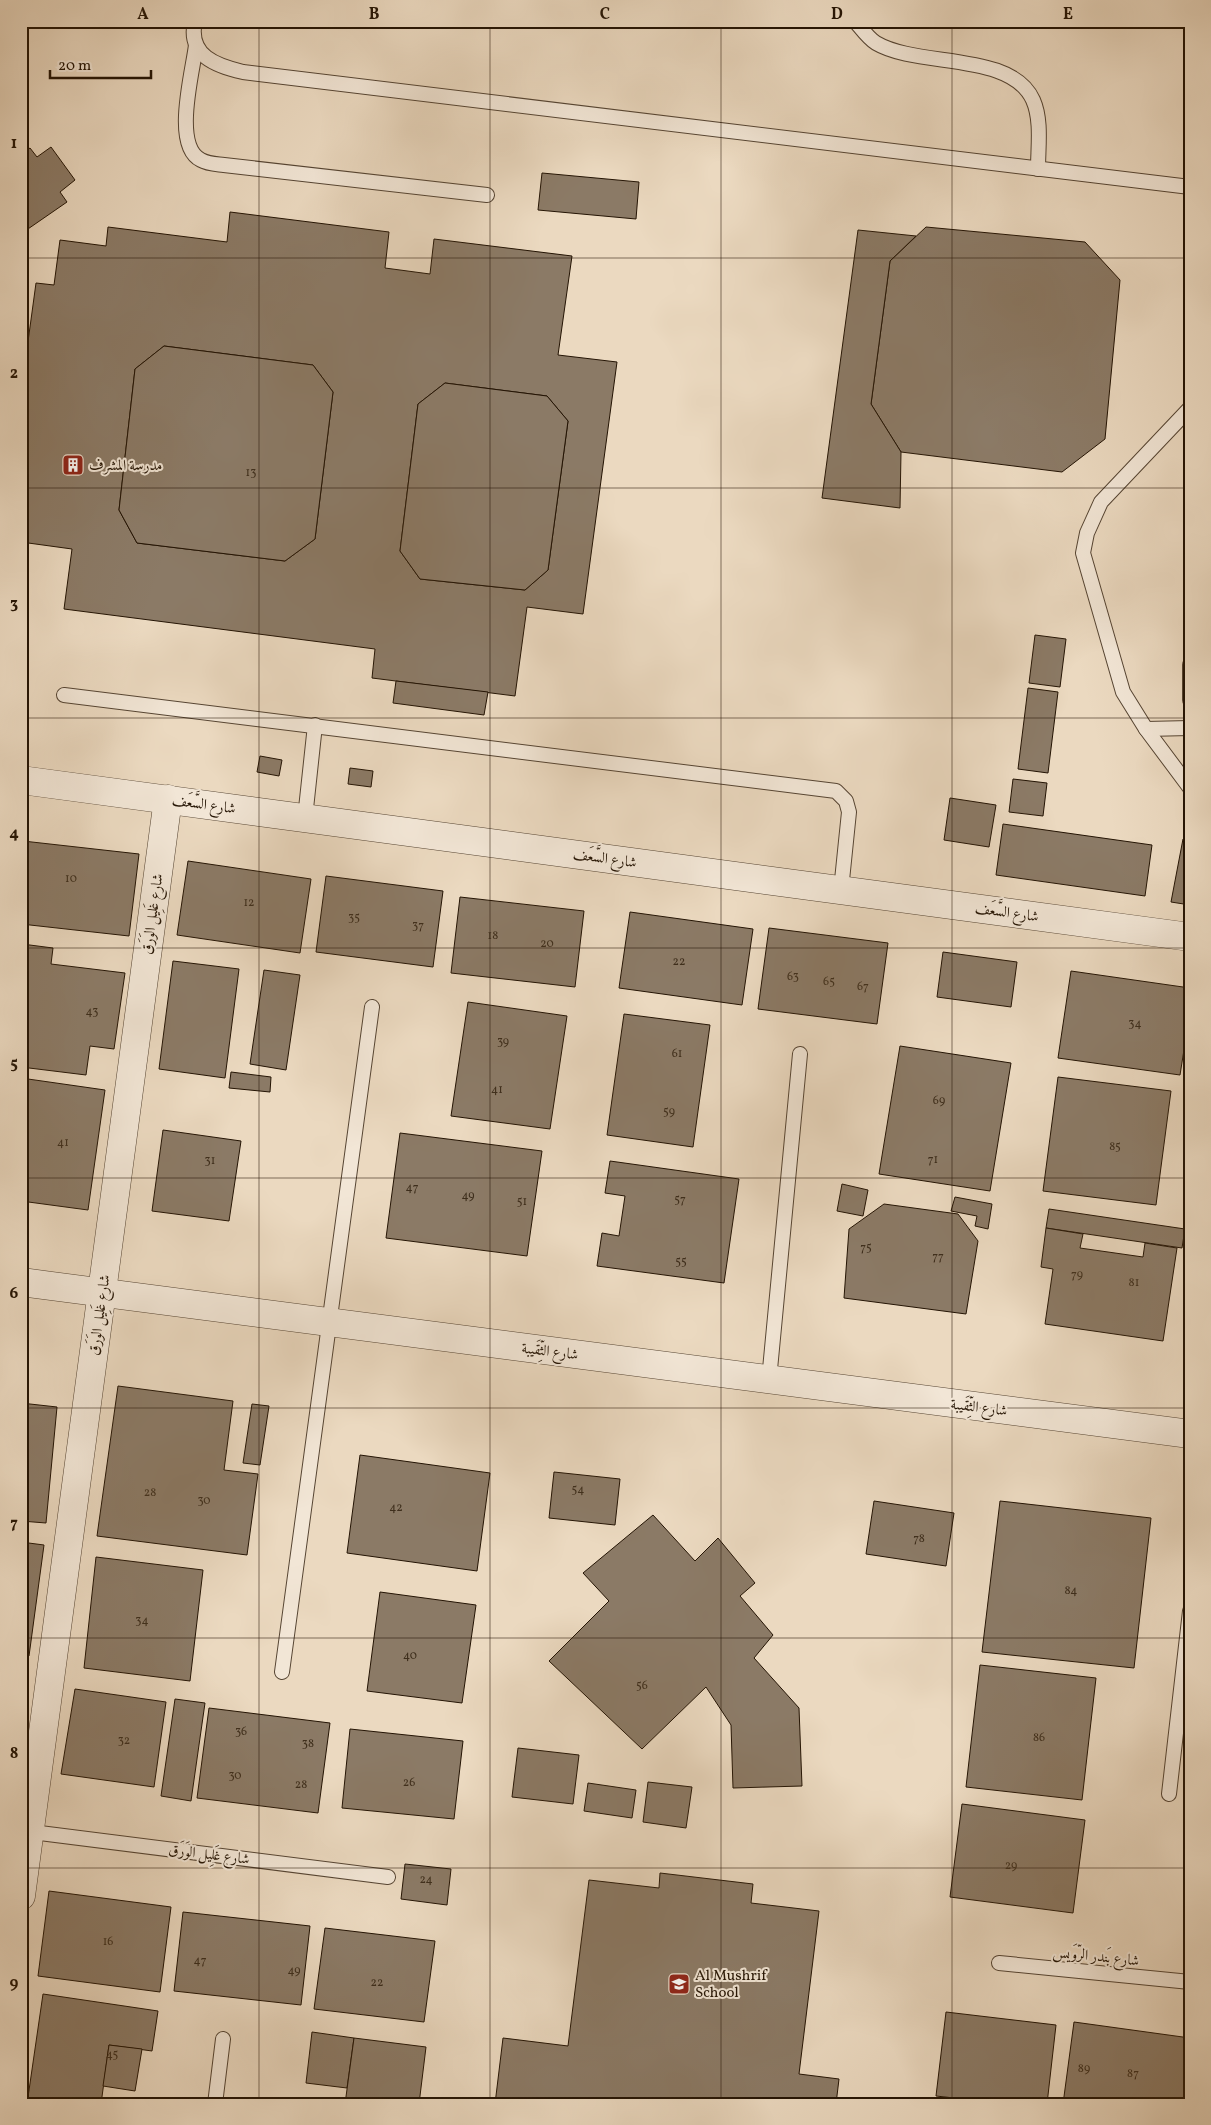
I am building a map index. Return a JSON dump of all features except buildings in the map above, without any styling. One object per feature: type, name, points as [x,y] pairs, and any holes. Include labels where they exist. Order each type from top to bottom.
[{"type":"street","name":"شارع السَّعَف","points":[[21,780],[1190,937]]},
{"type":"street","name":"شارع غَلِيل الوَرَق","points":[[21,1896],[25,1831],[102,1293],[168,799]]},
{"type":"street","name":"شارع الثِّقَيبة","points":[[21,1282],[1190,1434]]},
{"type":"lane","points":[[195,21],[196,45],[186,119],[186,140],[191,151],[200,160],[224,165],[487,195]]},
{"type":"lane","points":[[855,21],[876,43],[895,50],[998,71],[1019,80],[1033,100],[1038,120],[1038,169]]},
{"type":"lane","points":[[196,45],[207,61],[243,72],[1190,186]]},
{"type":"lane","points":[[1190,408],[1101,502],[1087,533],[1083,553],[1123,692],[1146,729],[1190,788]]},
{"type":"lane","points":[[1190,665],[1190,700]]},
{"type":"lane","points":[[64,696],[315,725],[836,791],[846,801],[849,812],[841,890]]},
{"type":"lane","points":[[305,818],[315,725]]},
{"type":"lane","points":[[1146,729],[1190,728]]},
{"type":"lane","points":[[282,1672],[372,1007]]},
{"type":"lane","points":[[769,1380],[800,1054]]},
{"type":"lane","points":[[1169,1794],[1190,1611]]},
{"type":"lane","name":"شارع غَلِيل الوَرَق","points":[[25,1831],[388,1877]]},
{"type":"lane","name":"شارع بَندر الرّوَيس","points":[[999,1963],[1190,1982]]},
{"type":"lane","points":[[215,2104],[223,2039]]},
{"type":"place","name":"مدرسة المشرف","points":[[73,465]]},
{"type":"place","name":"Al Mushrif School","points":[[679,1984]]}]
